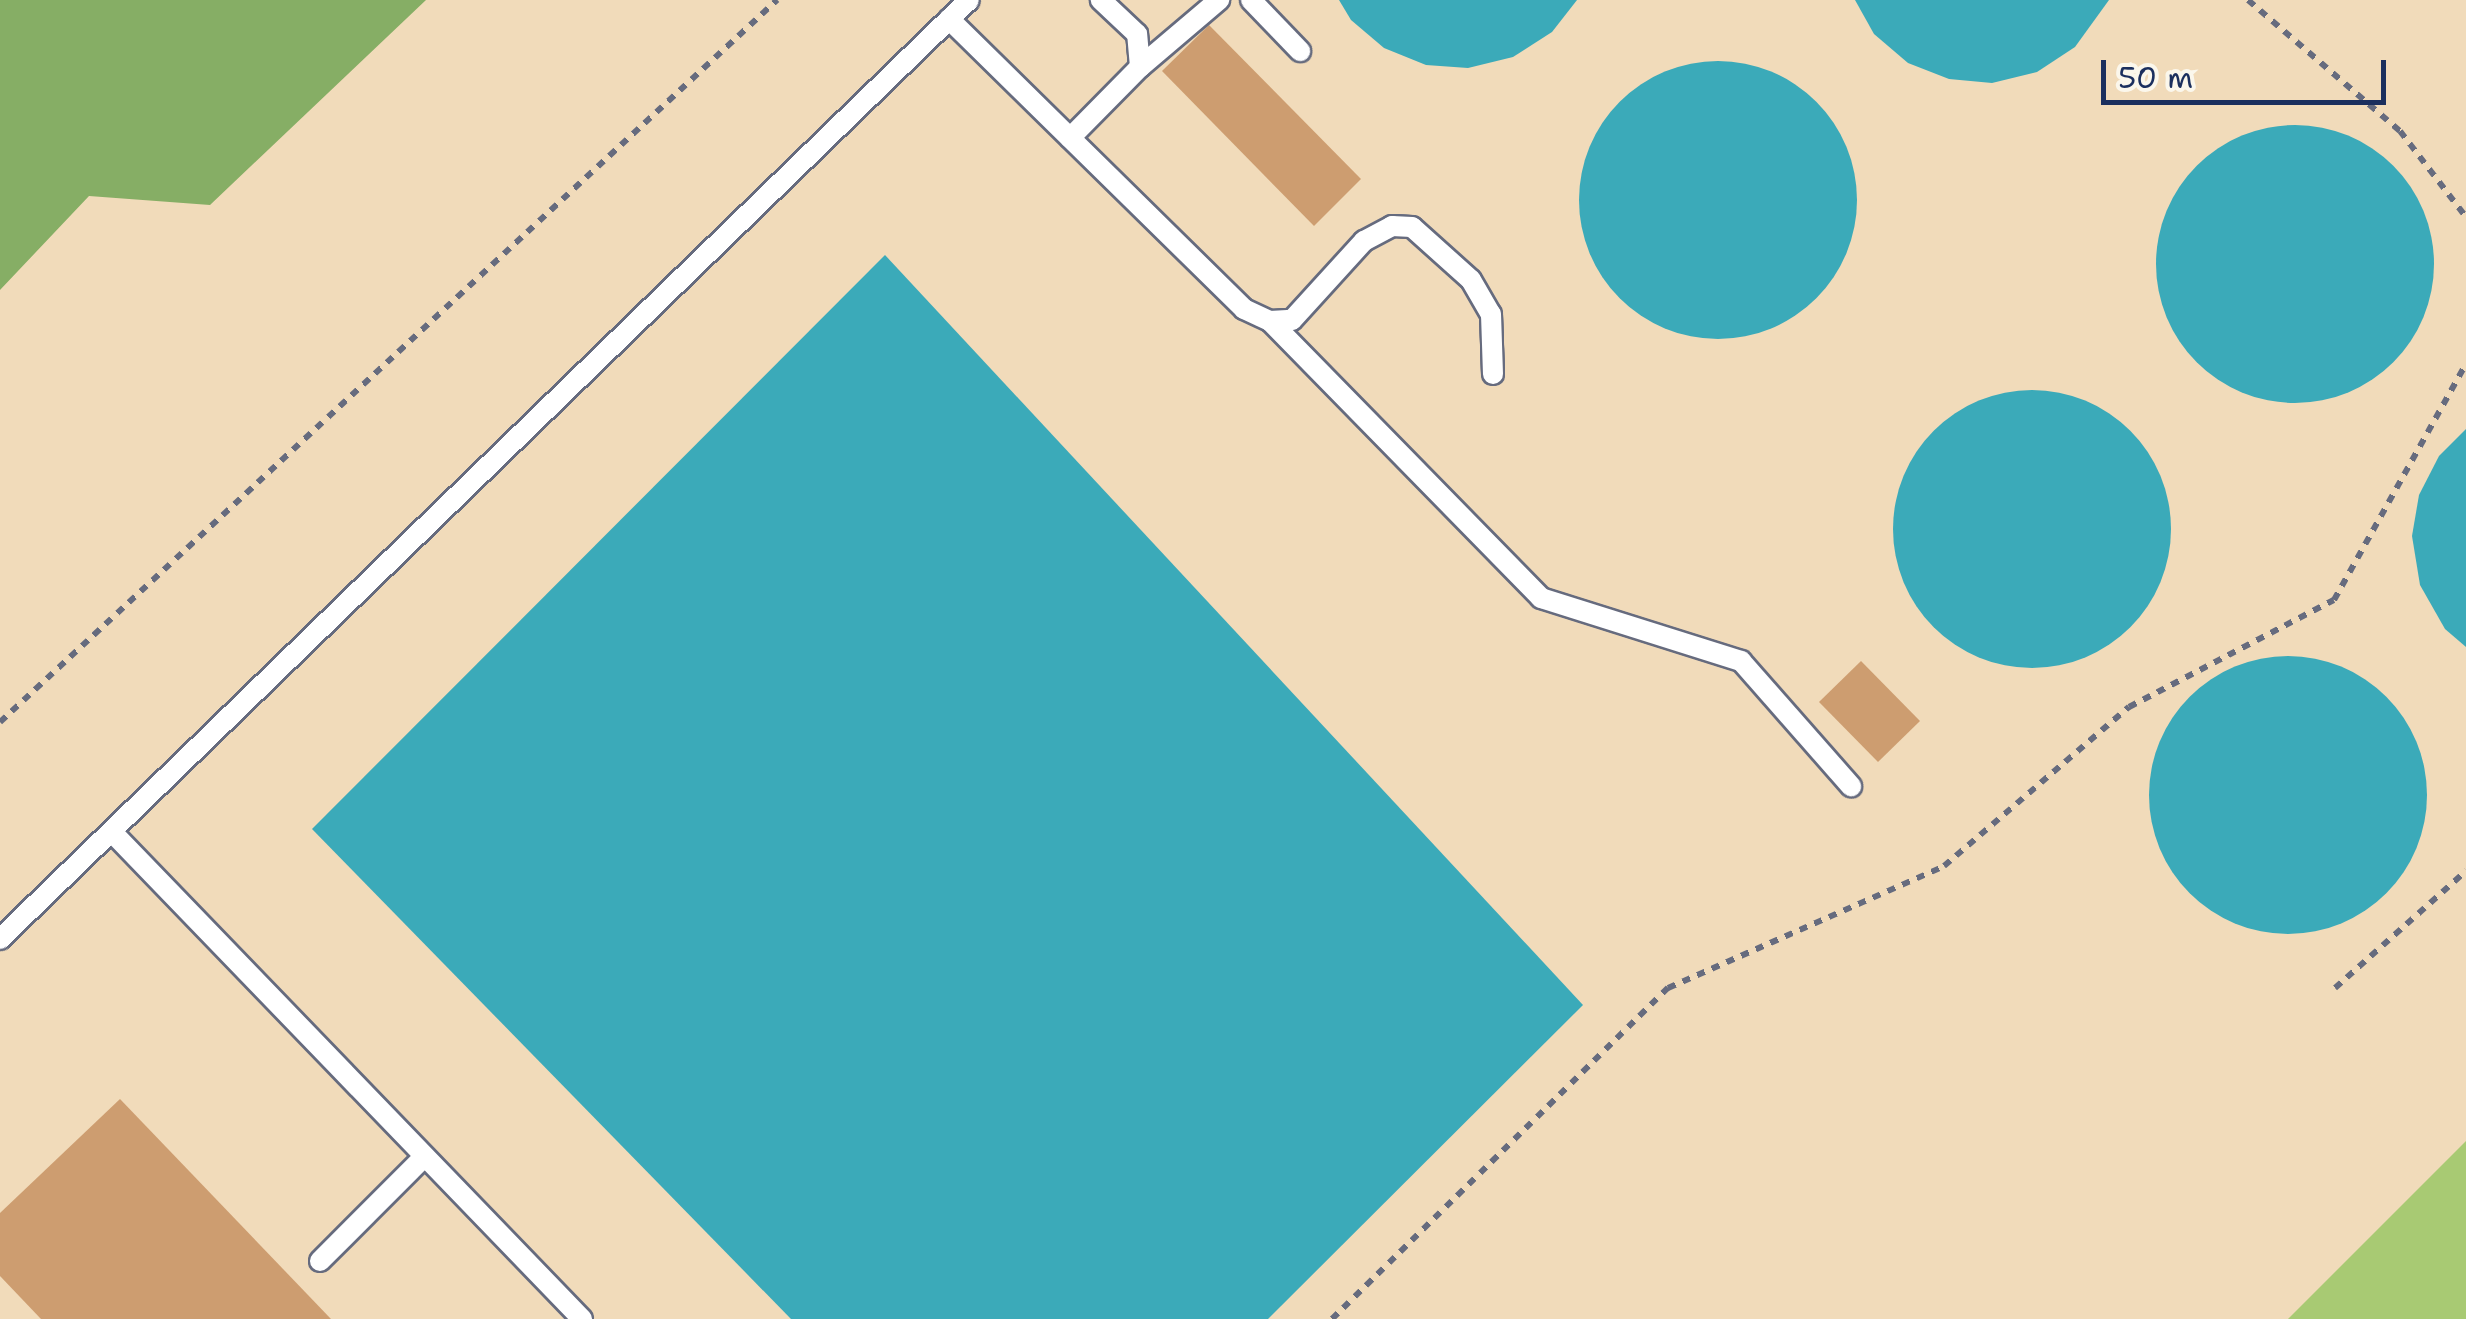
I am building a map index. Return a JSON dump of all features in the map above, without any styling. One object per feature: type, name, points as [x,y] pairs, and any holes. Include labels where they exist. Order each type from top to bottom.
[{"type":"lane","points":[[0,939],[969,0]]},
{"type":"lane","points":[[1101,0],[1137,34],[1140,67]]},
{"type":"lane","points":[[1070,138],[1140,67],[1219,0]]},
{"type":"lane","points":[[1251,0],[1300,52]]},
{"type":"lane","points":[[949,19],[1244,309],[1270,321],[1541,598],[1740,661],[1852,786]]},
{"type":"lane","points":[[1270,321],[1292,320],[1364,242],[1392,226],[1412,228],[1471,280],[1490,314],[1493,374]]},
{"type":"lane","points":[[112,832],[422,1159],[582,1319]]},
{"type":"lane","points":[[320,1261],[422,1159]]},
{"type":"path","points":[[0,722],[777,0]]},
{"type":"path","points":[[2248,0],[2400,131],[2466,217]]},
{"type":"path","points":[[1332,1319],[1668,988],[1944,866],[2130,707],[2334,600],[2466,364]]},
{"type":"path","points":[[2335,988],[2466,871]]},
{"type":"green space","points":[[0,0],[426,0],[210,205],[89,196],[0,290]]},
{"type":"green space","points":[[2466,1141],[2466,1319],[2288,1319]]},
{"type":"water","points":[[1339,0],[1577,0],[1552,32],[1513,57],[1468,68],[1426,65],[1384,48],[1351,20]]},
{"type":"water","points":[[1855,0],[2109,0],[2075,47],[2037,72],[1992,83],[1949,79],[1908,63],[1874,34]]},
{"type":"water","points":[[1718,61],[1771,72],[1816,102],[1846,147],[1857,200],[1846,253],[1816,298],[1771,328],[1718,339],[1665,328],[1620,298],[1590,253],[1579,200],[1590,147],[1620,102],[1665,72]]},
{"type":"water","points":[[2295,125],[2348,136],[2393,166],[2423,211],[2434,264],[2423,317],[2393,362],[2348,392],[2295,403],[2242,392],[2197,362],[2167,317],[2156,264],[2167,211],[2197,166],[2242,136]]},
{"type":"water","points":[[885,255],[1583,1005],[1268,1319],[791,1319],[312,829]]},
{"type":"water","points":[[2032,390],[2085,401],[2130,431],[2160,476],[2171,529],[2160,582],[2130,627],[2085,657],[2032,668],[1979,657],[1934,627],[1904,582],[1893,529],[1904,476],[1934,431],[1979,401]]},
{"type":"water","points":[[2466,429],[2466,647],[2445,629],[2420,585],[2412,536],[2419,495],[2439,456]]},
{"type":"water","points":[[2288,656],[2341,667],[2386,697],[2416,742],[2427,795],[2416,848],[2386,893],[2341,923],[2288,934],[2235,923],[2190,893],[2160,848],[2149,795],[2160,742],[2190,697],[2235,667]]},
{"type":"building","points":[[1209,25],[1361,179],[1314,226],[1162,71]]},
{"type":"building","points":[[1861,661],[1920,721],[1878,762],[1819,702]]},
{"type":"building","points":[[120,1099],[331,1319],[41,1319],[0,1276],[0,1213]]}]
